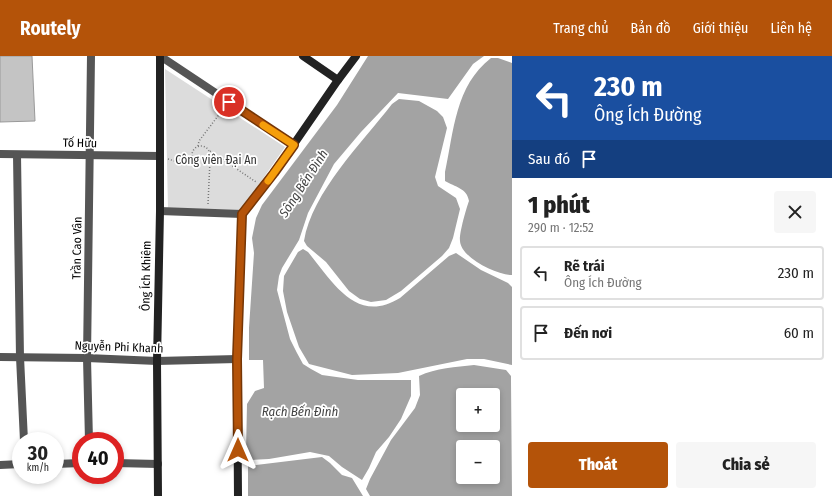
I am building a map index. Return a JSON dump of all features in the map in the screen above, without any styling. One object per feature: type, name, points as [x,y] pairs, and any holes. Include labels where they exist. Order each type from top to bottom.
[{"type":"street","name":"Trần Cao Vân","points":[[89,432],[87,358],[91,56]]},
{"type":"street","points":[[160,56],[294,145]]},
{"type":"street","name":"Ông Ích Khiêm","points":[[158,496],[157,361],[160,211],[160,56]]},
{"type":"street","points":[[303,56],[338,80]]},
{"type":"street","points":[[238,496],[237,359],[242,214],[274,173],[356,56]]},
{"type":"street","name":"Tố Hữu","points":[[0,154],[160,156]]},
{"type":"street","points":[[17,155],[20,358],[24,432]]},
{"type":"street","points":[[160,211],[242,214]]},
{"type":"street","name":"Nguyễn Phi Khanh","points":[[0,357],[87,358],[157,361],[237,359]]},
{"type":"street","points":[[124,463],[158,464]]},
{"type":"street","points":[[0,465],[12,464]]},
{"type":"path","points":[[196,162],[193,160],[192,154],[194,149],[198,146],[199,141],[229,102]]},
{"type":"path","points":[[198,146],[203,146],[256,182]]},
{"type":"path","points":[[208,213],[210,151]]},
{"type":"path","points":[[160,156],[178,162],[196,162],[203,164],[210,160]]},
{"type":"green space","name":"Công viên Đại An","points":[[165,69],[285,147],[241,210],[168,209]]},
{"type":"water","name":"Rạch Bến Đình","points":[[368,56],[484,56],[473,64],[448,99],[398,93],[361,132],[334,164],[308,213],[299,240],[282,268],[279,276],[277,290],[290,339],[303,364],[322,375],[358,380],[411,380],[411,396],[401,419],[389,437],[376,452],[362,480],[342,467],[329,456],[310,452],[269,459],[250,460],[246,452],[247,404],[255,391],[264,388],[263,360],[249,360],[249,328],[254,253],[252,238],[256,218],[262,205],[337,105]]},
{"type":"water","points":[[491,58],[498,58],[512,63],[512,275],[489,269],[466,253],[460,241],[469,201],[468,197],[460,188],[445,181],[445,172],[454,125],[463,96],[479,69]]},
{"type":"water","points":[[399,99],[419,101],[437,111],[443,117],[447,128],[435,177],[438,186],[456,198],[460,209],[453,238],[449,248],[442,256],[401,291],[386,300],[371,302],[360,299],[349,291],[326,262],[307,246],[304,241],[309,223],[327,186],[392,104]]},
{"type":"water","points":[[303,249],[308,252],[336,287],[358,303],[371,306],[384,305],[400,298],[449,256],[456,253],[481,270],[508,283],[512,287],[512,365],[484,359],[467,359],[398,373],[352,375],[309,364],[299,347],[287,312],[283,291],[284,276],[298,252]]},
{"type":"water","points":[[474,365],[506,370],[511,376],[512,496],[370,496],[366,489],[370,479],[391,440],[415,408],[420,395],[419,376],[453,367]]},
{"type":"water","points":[[322,457],[342,475],[352,478],[363,496],[248,496],[248,466]]},
{"type":"building","points":[[0,56],[32,56],[35,121],[0,122]]},
{"type":"slow traffic","points":[[263,125],[294,145],[268,181]]},
{"type":"route","points":[[229,102],[294,145],[242,214],[237,359],[238,450]]},
{"type":"water label","name":"Sông Bến Đình","points":[[303,183]]}]
